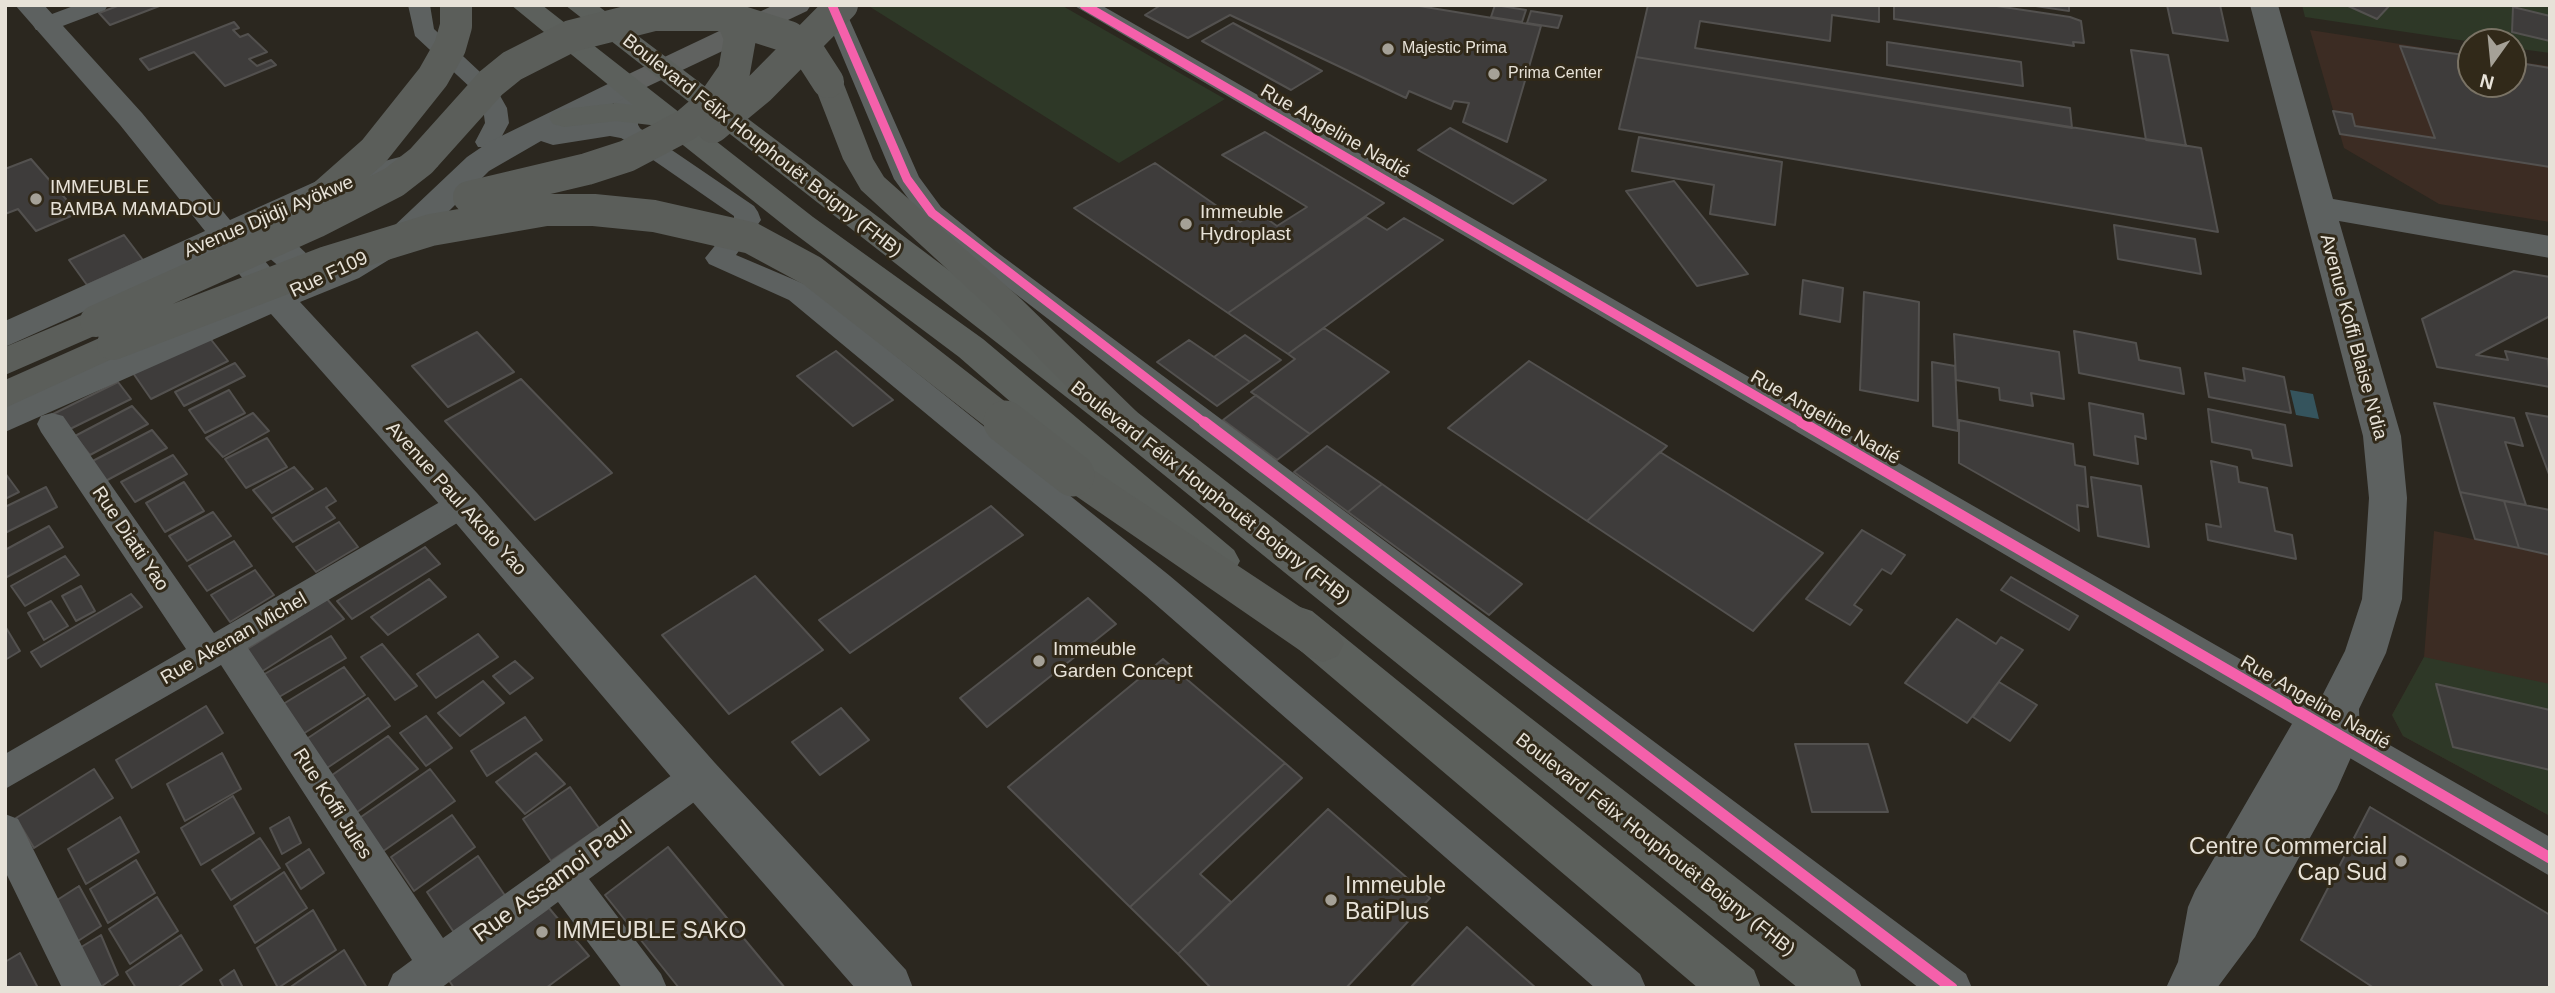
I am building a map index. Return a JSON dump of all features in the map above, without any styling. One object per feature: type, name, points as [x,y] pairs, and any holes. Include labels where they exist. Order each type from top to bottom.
[{"type":"highway","points":[[5,395],[104,332],[286,226],[316,204],[374,150],[433,77],[450,47],[456,26],[456,5]]},
{"type":"highway","name":"Boulevard Félix Houphouët Boigny (FHB)","points":[[525,5],[587,55],[623,102],[666,118],[802,224],[971,348],[1208,551],[1737,988]]},
{"type":"highway","name":"Boulevard Félix Houphouët Boigny (FHB)","points":[[579,5],[1124,422],[1837,988]]},
{"type":"highway","points":[[624,5],[643,20],[658,65]]},
{"type":"highway","points":[[327,229],[460,83],[493,60],[574,19],[632,5]]},
{"type":"highway","points":[[104,332],[327,229],[587,169],[663,139],[715,101],[734,72],[740,38],[731,15],[721,5]]},
{"type":"highway","points":[[327,229],[549,196],[606,181],[650,163],[697,138],[759,89],[842,5]]},
{"type":"highway","points":[[327,229],[364,199],[421,161],[491,83],[512,66],[571,36],[654,15],[708,14],[743,20],[789,37],[808,51],[828,82],[858,159],[872,183],[1029,326],[1124,422]]},
{"type":"highway","points":[[559,114],[582,89],[589,73],[587,55]]},
{"type":"highway","points":[[5,362],[431,230],[498,215],[546,210],[594,210],[654,216],[751,239],[803,265],[1073,475],[1323,644]]},
{"type":"main road","points":[[623,102],[658,65],[768,5]]},
{"type":"main road","points":[[658,65],[797,5]]},
{"type":"street","points":[[37,15],[97,5]]},
{"type":"street","points":[[419,5],[423,32],[482,85],[495,107],[497,123],[494,146],[592,129],[623,102],[745,212],[748,219],[743,228],[719,258],[760,274],[810,302],[1158,586],[1626,988]]},
{"type":"street","points":[[832,5],[907,179],[932,213],[984,256],[1952,988]]},
{"type":"street","name":"Rue Angeline Nadié","points":[[1084,5],[2330,723],[2550,858]]},
{"type":"street","name":"Avenue Koffi Blaise N'dia","points":[[2195,979],[2238,921],[2321,775],[2330,723],[2365,653],[2382,599],[2388,498],[2382,436],[2264,5]]},
{"type":"street","name":"Avenue Paul Akoto Yao","points":[[37,15],[131,120],[277,299],[463,504],[699,777],[888,988]]},
{"type":"street","name":"Rue F109","points":[[5,418],[184,336],[347,270],[406,234],[494,146],[559,114],[623,102]]},
{"type":"street","name":"Avenue Djidji Ayökwe","points":[[5,335],[340,183],[494,146]]},
{"type":"street","points":[[2318,207],[2550,247]]},
{"type":"street","points":[[277,212],[273,237],[280,249],[300,266],[347,270]]},
{"type":"street","points":[[124,281],[184,287],[197,296],[199,310],[184,336]]},
{"type":"street","name":"Rue Diatti Yao","points":[[52,424],[218,649]]},
{"type":"street","name":"Rue Akenan Michel","points":[[5,773],[463,504]]},
{"type":"street","name":"Rue Koffi Jules","points":[[218,649],[438,965]]},
{"type":"street","name":"Rue Assamoi Paul","points":[[407,988],[561,874],[699,777]]},
{"type":"street","points":[[5,831],[83,988]]},
{"type":"street","points":[[561,874],[647,988]]},
{"type":"shaded area","points":[[2310,30],[2457,53],[2457,98],[2527,98],[2527,63],[2550,66],[2550,222],[2439,204],[2344,148]]},
{"type":"shaded area","points":[[2434,531],[2550,555],[2550,816],[2403,736],[2392,715],[2424,657]]},
{"type":"green space","points":[[867,5],[1061,5],[1225,99],[1119,163]]},
{"type":"green space","points":[[2302,5],[2550,5],[2550,53],[2527,50],[2527,28],[2457,28],[2457,40],[2305,17]]},
{"type":"green space","points":[[2424,657],[2550,684],[2550,816],[2403,736],[2392,715]]},
{"type":"water","points":[[2290,390],[2313,394],[2319,419],[2296,415]]},
{"type":"building","points":[[120,5],[162,5],[110,25],[99,13]]},
{"type":"building","name":"Prima Center","points":[[1161,5],[1413,5],[1541,26],[1507,142],[1463,122],[1469,103],[1454,101],[1451,109],[1409,91],[1406,98],[1230,15],[1188,38],[1145,15]]},
{"type":"building","points":[[1495,5],[1526,10],[1522,22],[1491,17]]},
{"type":"building","points":[[1648,5],[1879,5],[1879,22],[1832,15],[1830,41],[1700,21],[1695,48],[2070,108],[2072,128],[1636,57]]},
{"type":"building","points":[[1894,5],[1990,5],[2070,17],[2081,21],[2084,43],[2073,42],[2074,46],[1894,19]]},
{"type":"building","points":[[2029,5],[2069,5],[2069,11]]},
{"type":"building","points":[[2167,5],[2220,5],[2228,41],[2173,33]]},
{"type":"building","points":[[2346,5],[2390,5],[2377,19]]},
{"type":"building","points":[[2513,7],[2550,16],[2550,41],[2527,36],[2527,28],[2512,28]]},
{"type":"building","points":[[1531,11],[1562,16],[1558,28],[1527,23]]},
{"type":"building","points":[[234,22],[239,28],[233,30],[240,37],[248,34],[267,52],[249,59],[257,66],[271,60],[276,65],[225,86],[194,52],[149,70],[140,59]]},
{"type":"building","points":[[1233,23],[1322,71],[1291,90],[1202,41]]},
{"type":"building","points":[[1887,42],[2021,62],[2023,86],[1887,65]]},
{"type":"building","points":[[2400,46],[2457,54],[2457,98],[2527,98],[2527,64],[2550,68],[2550,167],[2340,134],[2333,111],[2352,114],[2355,126],[2435,138]]},
{"type":"building","points":[[2131,50],[2168,55],[2186,146],[2146,140]]},
{"type":"building","points":[[1636,57],[2201,148],[2218,232],[1619,129]]},
{"type":"building","points":[[1450,128],[1546,180],[1513,204],[1418,150]]},
{"type":"building","name":"Immeuble Hydroplast","points":[[1265,132],[1384,203],[1228,313],[1074,208],[1155,163],[1240,222],[1256,211],[1277,226],[1307,207],[1222,155]]},
{"type":"building","points":[[1639,137],[1782,162],[1775,225],[1710,214],[1714,185],[1632,171]]},
{"type":"building","name":"IMMEUBLE BAMBA MAMADOU","points":[[31,159],[78,213],[36,231],[18,209],[5,214],[5,169]]},
{"type":"building","points":[[1674,181],[1748,274],[1697,286],[1626,191]]},
{"type":"building","points":[[1366,217],[1387,230],[1404,218],[1443,240],[1288,354],[1228,313]]},
{"type":"building","points":[[2114,225],[2195,239],[2201,274],[2118,259]]},
{"type":"building","points":[[124,235],[143,260],[87,285],[69,260]]},
{"type":"building","points":[[2514,271],[2550,277],[2550,316],[2476,355],[2508,360],[2505,351],[2548,359],[2550,387],[2437,367],[2422,319]]},
{"type":"building","points":[[1803,280],[1843,288],[1840,322],[1800,314]]},
{"type":"building","points":[[1864,292],[1919,302],[1918,401],[1860,390]]},
{"type":"building","points":[[1324,328],[1389,372],[1310,434],[1251,392],[1295,359],[1288,354]]},
{"type":"building","points":[[2074,331],[2136,343],[2139,360],[2180,368],[2184,394],[2079,373]]},
{"type":"building","points":[[477,332],[514,372],[448,407],[412,366]]},
{"type":"building","points":[[1954,334],[2059,352],[2064,399],[2031,393],[2033,406],[2000,400],[1999,388],[1956,380]]},
{"type":"building","points":[[1245,335],[1281,360],[1250,382],[1214,357]]},
{"type":"building","points":[[209,337],[228,361],[151,399],[133,373]]},
{"type":"building","points":[[1189,340],[1250,382],[1217,406],[1157,362]]},
{"type":"building","points":[[836,351],[893,400],[853,426],[797,376]]},
{"type":"building","points":[[1529,361],[1667,446],[1587,521],[1448,428]]},
{"type":"building","points":[[1932,362],[1955,366],[1958,431],[1933,426]]},
{"type":"building","points":[[235,363],[245,376],[184,406],[175,392]]},
{"type":"building","points":[[2243,368],[2284,377],[2291,413],[2209,397],[2205,373],[2245,381]]},
{"type":"building","points":[[521,379],[612,473],[535,520],[445,421]]},
{"type":"building","points":[[118,382],[131,399],[64,432],[53,414]]},
{"type":"building","points":[[229,390],[245,413],[205,433],[189,410]]},
{"type":"building","points":[[1256,395],[1310,434],[1277,460],[1223,420]]},
{"type":"building","points":[[2089,403],[2143,414],[2146,439],[2135,436],[2138,464],[2094,455]]},
{"type":"building","points":[[2434,403],[2514,418],[2523,446],[2505,442],[2526,505],[2460,492]]},
{"type":"building","points":[[132,406],[148,424],[90,455],[75,436]]},
{"type":"building","points":[[2208,409],[2285,425],[2292,466],[2253,458],[2251,450],[2212,442]]},
{"type":"building","points":[[253,413],[269,431],[223,457],[206,438]]},
{"type":"building","points":[[2526,413],[2550,417],[2550,477]]},
{"type":"building","points":[[1959,420],[2073,444],[2075,465],[2085,467],[2088,507],[2077,505],[2079,531],[1959,463]]},
{"type":"building","points":[[152,430],[167,448],[100,484],[85,465]]},
{"type":"building","points":[[267,438],[287,467],[246,488],[225,459]]},
{"type":"building","points":[[1327,446],[1382,484],[1348,512],[1294,472]]},
{"type":"building","points":[[1660,452],[1823,553],[1753,631],[1587,521]]},
{"type":"building","points":[[173,455],[187,474],[135,502],[121,482]]},
{"type":"building","points":[[2211,461],[2237,467],[2239,482],[2267,488],[2275,531],[2292,535],[2296,559],[2208,540],[2206,524],[2221,527]]},
{"type":"building","points":[[294,467],[313,489],[272,513],[253,490]]},
{"type":"building","points":[[5,473],[19,492],[5,499]]},
{"type":"building","points":[[2091,477],[2141,486],[2149,547],[2098,536]]},
{"type":"building","points":[[184,482],[204,511],[165,532],[146,503]]},
{"type":"building","points":[[1382,484],[1522,584],[1489,615],[1348,512]]},
{"type":"building","points":[[46,487],[57,507],[5,533],[5,507]]},
{"type":"building","points":[[326,488],[336,501],[326,507],[335,518],[293,542],[273,518]]},
{"type":"building","points":[[2460,492],[2504,501],[2519,548],[2475,539]]},
{"type":"building","points":[[2504,501],[2550,510],[2550,555],[2519,548]]},
{"type":"building","points":[[991,506],[1023,535],[850,653],[819,620]]},
{"type":"building","points":[[213,512],[231,536],[187,561],[169,536]]},
{"type":"building","points":[[339,522],[358,547],[316,572],[296,547]]},
{"type":"building","points":[[49,526],[63,547],[5,578],[5,550]]},
{"type":"building","points":[[1862,530],[1905,555],[1891,574],[1882,569],[1854,605],[1862,610],[1850,625],[1806,599]]},
{"type":"building","points":[[234,541],[252,566],[207,591],[189,566]]},
{"type":"building","points":[[425,547],[440,564],[352,619],[337,601]]},
{"type":"building","points":[[65,556],[79,575],[25,606],[11,586]]},
{"type":"building","points":[[255,570],[274,595],[230,622],[211,595]]},
{"type":"building","points":[[755,576],[823,650],[729,714],[662,635]]},
{"type":"building","points":[[2011,577],[2078,616],[2069,630],[2001,590]]},
{"type":"building","points":[[429,579],[446,597],[388,635],[371,617]]},
{"type":"building","points":[[81,586],[95,611],[76,621],[62,596]]},
{"type":"building","points":[[131,594],[142,607],[41,667],[31,652]]},
{"type":"building","name":"Immeuble Garden Concept","points":[[1088,598],[1116,624],[987,727],[960,698]]},
{"type":"building","points":[[327,599],[344,619],[258,674],[241,653]]},
{"type":"building","points":[[51,601],[68,626],[44,640],[28,613]]},
{"type":"building","points":[[1957,619],[1996,644],[2001,637],[2023,650],[1967,723],[1905,683]]},
{"type":"building","points":[[5,626],[20,651],[5,660]]},
{"type":"building","points":[[478,634],[498,657],[436,698],[417,674]]},
{"type":"building","points":[[331,636],[346,658],[267,704],[254,680]]},
{"type":"building","points":[[382,644],[417,686],[395,700],[361,657]]},
{"type":"building","points":[[1163,659],[1285,763],[1130,907],[1008,787]]},
{"type":"building","points":[[515,661],[533,678],[510,694],[493,676]]},
{"type":"building","points":[[344,667],[365,695],[295,739],[275,709]]},
{"type":"building","points":[[483,681],[504,703],[460,736],[438,713]]},
{"type":"building","points":[[1999,682],[2037,705],[2010,741],[1973,717]]},
{"type":"building","points":[[2436,684],[2550,710],[2550,770],[2453,747]]},
{"type":"building","points":[[368,698],[390,726],[321,772],[299,744]]},
{"type":"building","points":[[206,706],[223,733],[132,788],[116,760]]},
{"type":"building","points":[[841,708],[869,740],[820,775],[792,742]]},
{"type":"building","points":[[426,716],[452,748],[426,766],[400,733]]},
{"type":"building","points":[[525,717],[542,740],[487,776],[471,751]]},
{"type":"building","points":[[388,736],[418,769],[353,815],[325,780]]},
{"type":"building","points":[[1795,744],[1868,744],[1888,812],[1812,812]]},
{"type":"building","points":[[222,753],[241,789],[185,821],[167,784]]},
{"type":"building","points":[[536,753],[565,784],[525,814],[496,782]]},
{"type":"building","points":[[1285,763],[1302,778],[1200,874],[1231,902],[1178,954],[1130,907]]},
{"type":"building","points":[[94,769],[113,798],[34,848],[16,818]]},
{"type":"building","points":[[430,769],[455,801],[382,852],[358,819]]},
{"type":"building","points":[[570,787],[599,828],[551,861],[523,819]]},
{"type":"building","points":[[233,796],[254,833],[201,865],[181,828]]},
{"type":"building","name":"Centre Commercial Cap Sud","points":[[2370,807],[2550,915],[2550,988],[2374,988],[2301,940]]},
{"type":"building","name":"Immeuble BatiPlus","points":[[1328,809],[1430,898],[1346,988],[1211,988],[1178,954]]},
{"type":"building","points":[[452,815],[475,847],[414,891],[391,857]]},
{"type":"building","points":[[120,817],[139,852],[86,884],[68,849]]},
{"type":"building","points":[[289,817],[301,843],[282,854],[270,828]]},
{"type":"building","points":[[260,838],[280,868],[231,900],[212,870]]},
{"type":"building","points":[[668,847],[785,988],[679,988],[605,895]]},
{"type":"building","points":[[309,849],[324,873],[301,889],[286,864]]},
{"type":"building","points":[[478,856],[506,897],[455,934],[427,892]]},
{"type":"building","points":[[136,860],[155,893],[108,923],[90,889]]},
{"type":"building","points":[[284,872],[307,908],[255,943],[234,906]]},
{"type":"building","points":[[79,886],[101,926],[75,943],[54,902]]},
{"type":"building","points":[[157,897],[178,931],[130,964],[109,929]]},
{"type":"building","name":"IMMEUBLE SAKO","points":[[549,908],[589,956],[546,988],[454,988],[448,979]]},
{"type":"building","points":[[313,910],[336,950],[278,988],[257,948]]},
{"type":"building","points":[[1467,927],[1536,988],[1410,988]]},
{"type":"building","points":[[101,935],[118,975],[99,988],[73,952]]},
{"type":"building","points":[[181,935],[202,970],[177,988],[136,988],[126,972]]},
{"type":"building","points":[[344,950],[367,988],[289,988]]},
{"type":"building","points":[[20,953],[38,988],[5,988],[5,962]]},
{"type":"building","points":[[234,970],[243,988],[224,988],[220,980]]},
{"type":"cycle path","points":[[832,5],[907,179],[932,213],[984,256],[1952,988]]},
{"type":"cycle path","points":[[1084,5],[2550,858]]},
{"type":"place","name":"Majestic Prima","points":[[1388,49]]},
{"type":"place","name":"Prima Center","points":[[1494,74]]},
{"type":"place","name":"IMMEUBLE BAMBA MAMADOU","points":[[36,199]]},
{"type":"place","name":"Immeuble Hydroplast","points":[[1186,224]]},
{"type":"place","name":"Immeuble Garden Concept","points":[[1039,661]]},
{"type":"place","name":"Centre Commercial Cap Sud","points":[[2401,861]]},
{"type":"place","name":"Immeuble BatiPlus","points":[[1331,900]]},
{"type":"place","name":"IMMEUBLE SAKO","points":[[542,932]]}]
